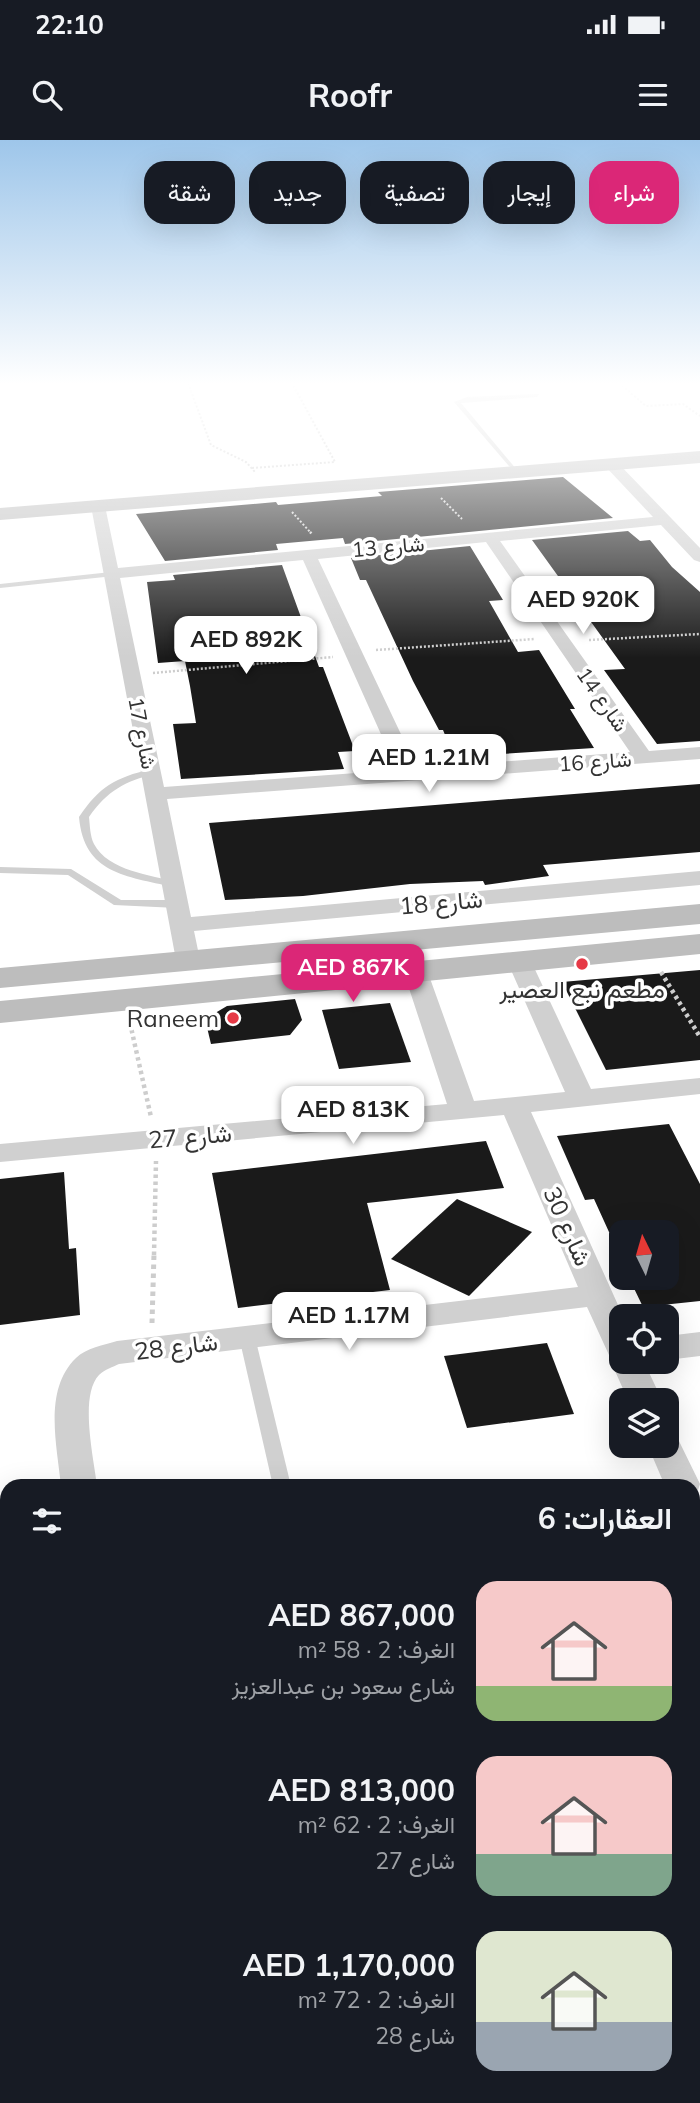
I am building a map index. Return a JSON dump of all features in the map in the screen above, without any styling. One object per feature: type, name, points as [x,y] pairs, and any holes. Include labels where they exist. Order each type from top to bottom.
[{"type":"main road","points":[[0,514],[473,475]]},
{"type":"main road","points":[[652,938],[700,914]]},
{"type":"main road","points":[[0,978],[188,960],[591,939],[652,938],[700,944]]},
{"type":"main road","points":[[0,1012],[519,961],[591,939]]},
{"type":"street","points":[[621,475],[700,557]]},
{"type":"street","name":"شارع 17","points":[[98,506],[188,960]]},
{"type":"street","name":"شارع 13","points":[[111,574],[664,520]]},
{"type":"street","name":"شارع 14","points":[[485,537],[643,757]]},
{"type":"street","points":[[309,554],[410,775]]},
{"type":"street","name":"شارع 16","points":[[155,794],[700,753]]},
{"type":"street","name":"شارع 18","points":[[179,915],[700,878]]},
{"type":"street","points":[[519,961],[582,1099]]},
{"type":"street","points":[[415,970],[463,1111]]},
{"type":"street","name":"شارع 27","points":[[0,1153],[463,1111],[700,1086]]},
{"type":"street","name":"شارع 30","points":[[514,1106],[609,1320]]},
{"type":"street","name":"شارع 28","points":[[78,1479],[72,1412],[77,1382],[88,1365],[117,1353],[598,1295]]},
{"type":"street","points":[[679,1347],[700,1344]]},
{"type":"street","points":[[670,1458],[680,1479]]},
{"type":"lane","points":[[0,586],[111,574]]},
{"type":"lane","points":[[151,772],[120,779],[99,794],[84,817],[89,846],[102,860],[125,872],[173,884]]},
{"type":"lane","points":[[0,870],[71,872],[118,904],[179,915]]},
{"type":"lane","points":[[247,1338],[280,1479]]},
{"type":"path","points":[[257,475],[328,552]]},
{"type":"path","points":[[423,479],[485,537]]},
{"type":"path","points":[[131,675],[354,656],[369,651],[560,638],[580,640],[700,634]]},
{"type":"path","points":[[652,938],[700,1037]]},
{"type":"path","points":[[125,999],[156,1139],[151,1349]]},
{"type":"building","points":[[563,477],[613,518],[345,544],[343,538],[276,544],[278,550],[165,561],[136,514],[382,496],[378,492]]},
{"type":"building","points":[[628,531],[640,541],[650,540],[672,567],[700,592],[700,741],[657,744],[604,670],[625,669],[532,540]]},
{"type":"building","points":[[470,546],[503,600],[489,601],[518,652],[539,650],[575,709],[570,709],[594,748],[454,757],[443,730],[439,730],[413,681],[366,580],[360,580],[351,558]]},
{"type":"building","points":[[282,565],[319,667],[323,667],[355,751],[338,752],[344,769],[181,779],[173,724],[196,723],[190,686],[185,661],[158,663],[147,582],[175,580],[173,575]]},
{"type":"building","points":[[700,784],[700,852],[543,865],[549,876],[485,885],[483,881],[410,884],[303,896],[225,900],[209,823]]},
{"type":"building","points":[[700,970],[700,1060],[606,1070],[562,982]]},
{"type":"building","points":[[295,999],[302,1020],[290,1035],[211,1044],[205,1019],[227,1006]]},
{"type":"building","points":[[390,1003],[411,1062],[339,1069],[322,1010]]},
{"type":"building","points":[[669,1124],[700,1184],[700,1301],[642,1304],[635,1290],[679,1290],[679,1220],[609,1220],[609,1232],[594,1199],[585,1200],[557,1136]]},
{"type":"building","points":[[486,1141],[504,1188],[367,1203],[390,1290],[238,1308],[212,1173]]},
{"type":"building","points":[[64,1172],[69,1249],[76,1248],[80,1315],[0,1325],[0,1179]]},
{"type":"building","points":[[457,1199],[532,1232],[469,1296],[391,1259]]},
{"type":"building","points":[[547,1343],[574,1414],[467,1428],[444,1356]]},
{"type":"place","name":"مطعم نبع العصير","points":[[582,964]]},
{"type":"place","name":"Raneem","points":[[233,1018]]}]
